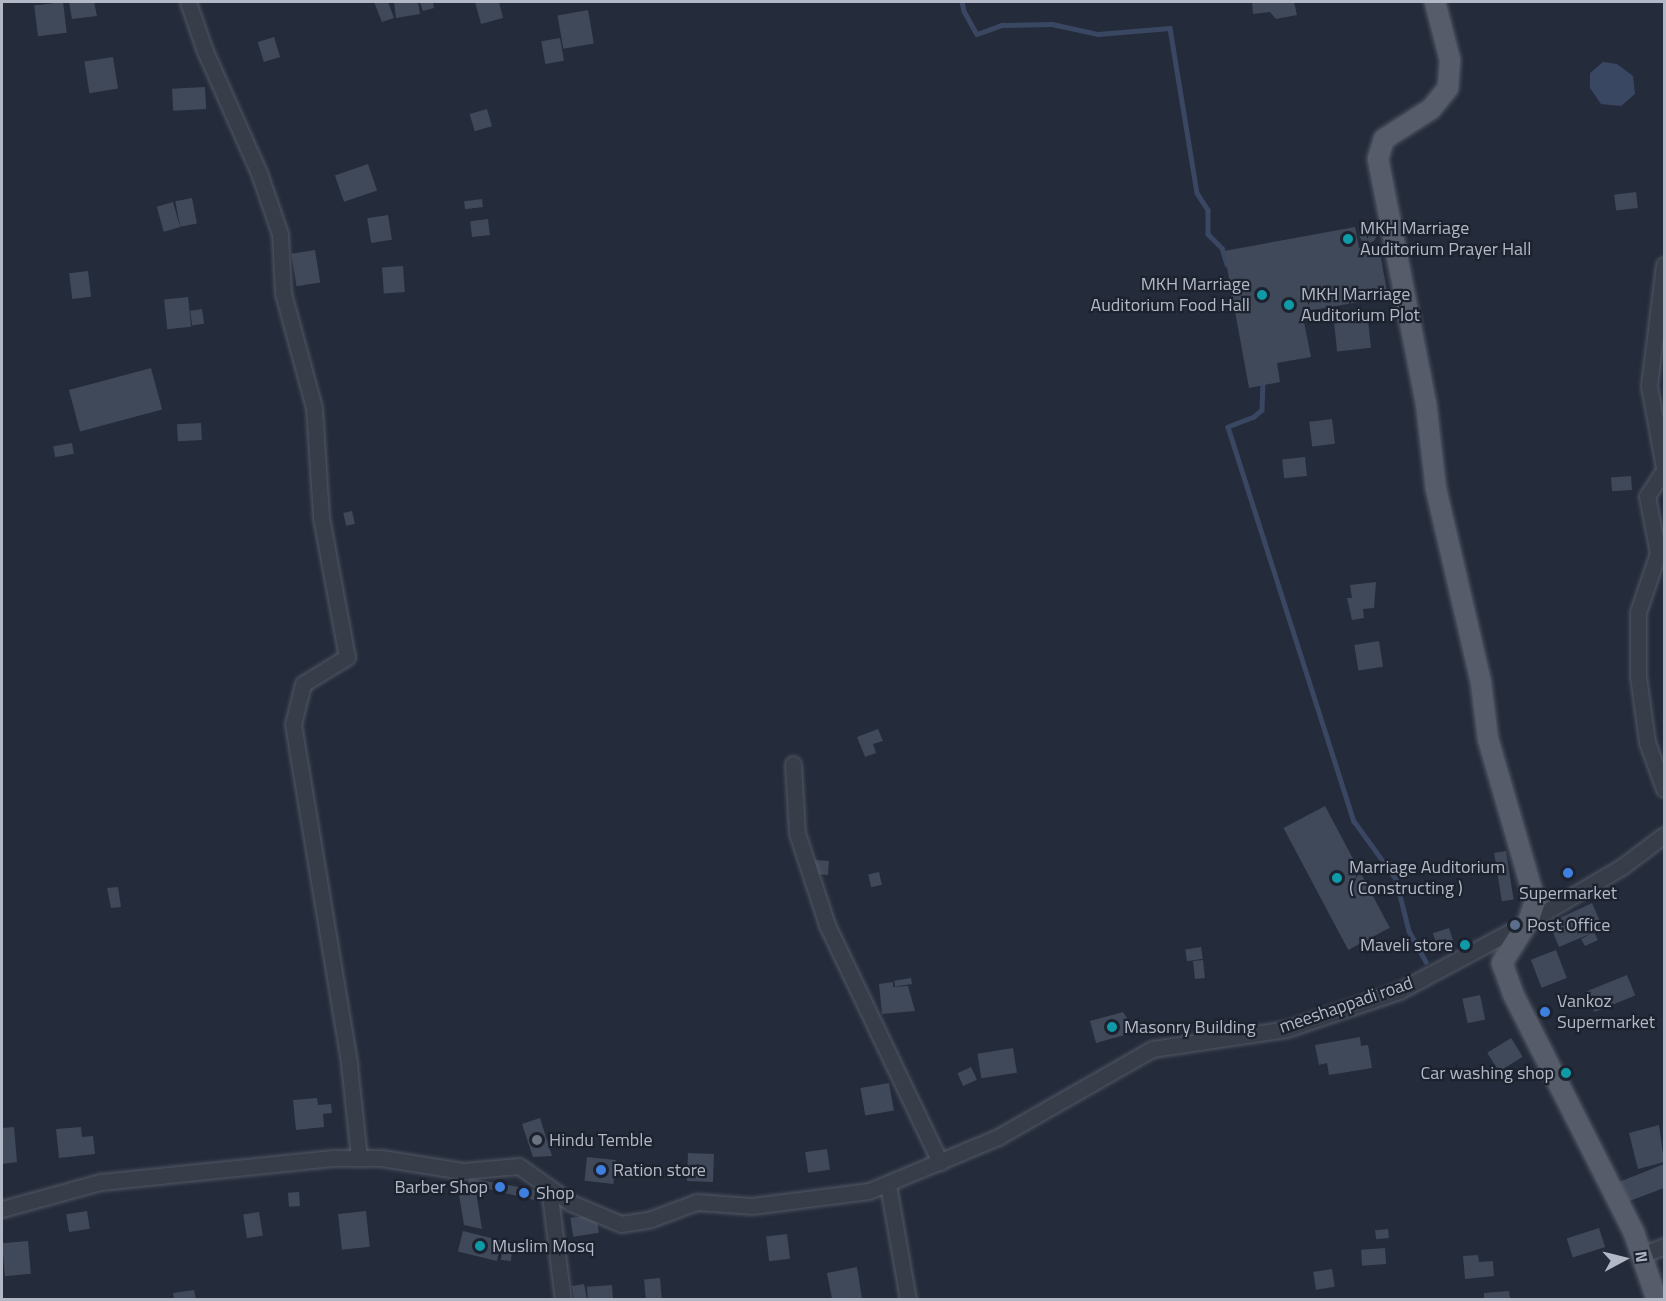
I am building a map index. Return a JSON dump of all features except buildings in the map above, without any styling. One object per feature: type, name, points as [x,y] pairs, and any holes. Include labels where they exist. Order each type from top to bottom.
[{"type":"main road","points":[[1435,2],[1450,60],[1448,88],[1431,108],[1384,138],[1378,159],[1426,403],[1436,489],[1481,683],[1488,739],[1535,901],[1528,922],[1502,963],[1513,994],[1642,1255],[1657,1299]]},
{"type":"street","points":[[188,2],[280,234],[283,293],[314,408],[321,517],[347,657],[303,684],[293,723],[349,1064],[359,1158]]},
{"type":"street","points":[[1665,265],[1649,386],[1665,469],[1647,496],[1658,553],[1638,612],[1638,676],[1647,742],[1665,789]]},
{"type":"street","points":[[793,764],[797,832],[828,925],[940,1162]]},
{"type":"street","name":"meeshappadi road","points":[[2,1209],[101,1182],[228,1167],[359,1158],[463,1171],[519,1166],[571,1203],[621,1224],[651,1219],[697,1202],[752,1206],[888,1185],[998,1137],[1152,1048],[1287,1029],[1398,991],[1528,922],[1623,866],[1665,836]]},
{"type":"street","points":[[888,1185],[908,1299]]},
{"type":"street","points":[[549,1188],[563,1299]]},
{"type":"street","points":[[1642,1255],[1665,1246]]},
{"type":"water","points":[[1603,62],[1617,64],[1633,76],[1635,94],[1621,106],[1601,104],[1590,88],[1590,73]]},
{"type":"waterway","points":[[962,2],[964,11],[977,34],[1002,25],[1052,24],[1098,34],[1170,28],[1197,193],[1208,210],[1208,234],[1222,248],[1227,264]]},
{"type":"waterway","points":[[1263,380],[1262,410],[1254,417],[1228,427],[1354,821],[1396,879],[1409,931],[1426,962]]},
{"type":"place","name":"MKH Marriage Auditorium Prayer Hall","points":[[1348,239]]},
{"type":"place","name":"MKH Marriage Auditorium Food Hall","points":[[1262,295]]},
{"type":"place","name":"MKH Marriage Auditorium Plot","points":[[1289,305]]},
{"type":"place","name":"Supermarket","points":[[1568,873]]},
{"type":"place","name":"Marriage Auditorium ( Constructing )","points":[[1337,878]]},
{"type":"place","name":"Post Office","points":[[1515,925]]},
{"type":"place","name":"Maveli store","points":[[1465,945]]},
{"type":"place","name":"Vankoz Supermarket","points":[[1545,1012]]},
{"type":"place","name":"Masonry Building","points":[[1112,1027]]},
{"type":"place","name":"Car washing shop","points":[[1566,1073]]},
{"type":"place","name":"Hindu Temble","points":[[537,1140]]},
{"type":"place","name":"Ration store","points":[[601,1170]]},
{"type":"place","name":"Barber Shop","points":[[500,1187]]},
{"type":"place","name":"Shop","points":[[524,1193]]},
{"type":"place","name":"Muslim Mosq","points":[[480,1246]]}]
